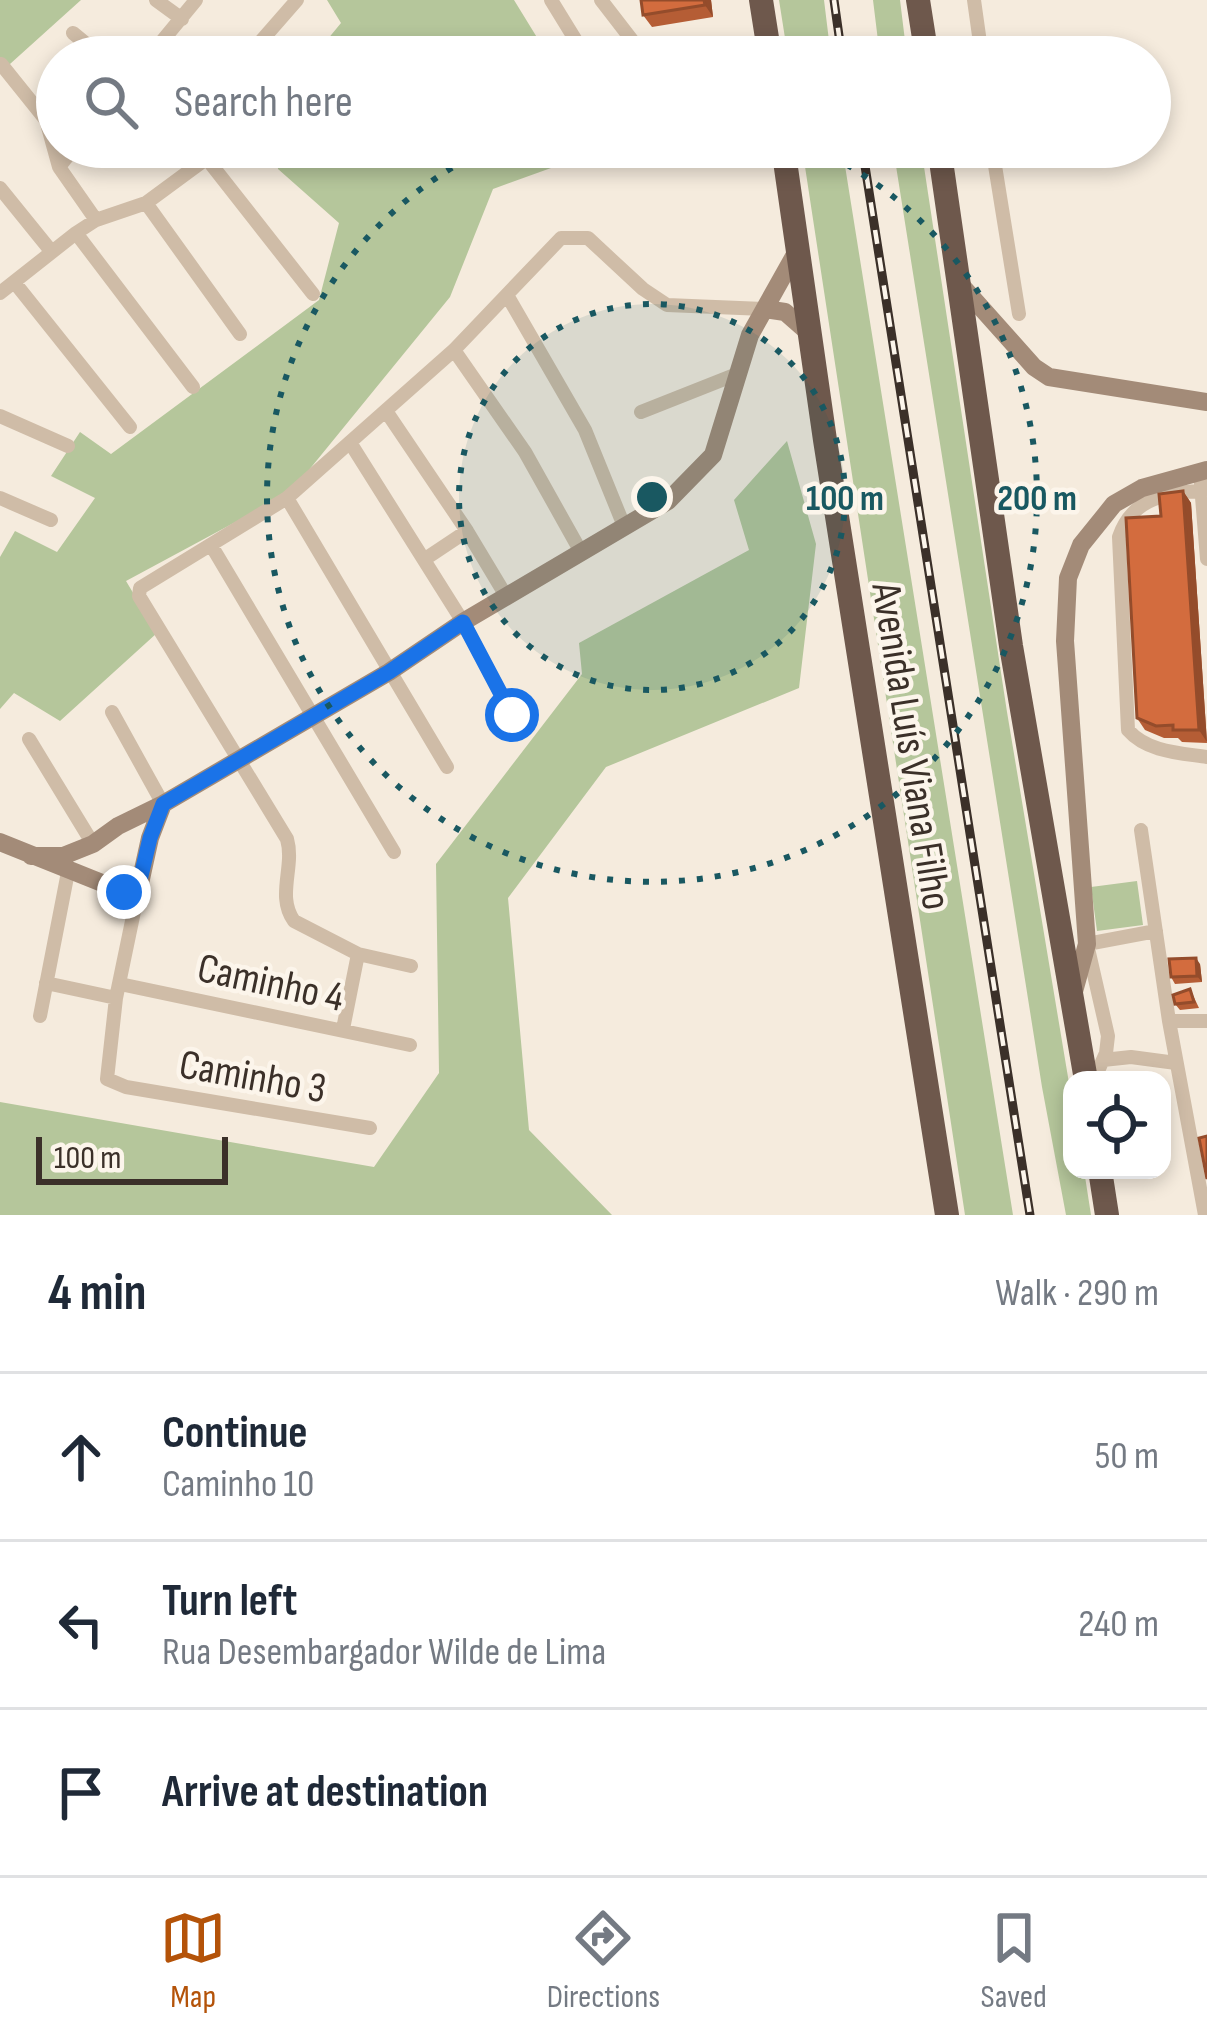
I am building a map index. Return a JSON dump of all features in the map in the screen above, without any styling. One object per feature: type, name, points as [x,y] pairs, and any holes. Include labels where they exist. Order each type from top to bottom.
[{"type":"highway","points":[[760,0],[766,36]]},
{"type":"highway","points":[[918,0],[924,36]]},
{"type":"highway","name":"Avenida Luís Viana Filho","points":[[786,168],[947,1215]]},
{"type":"highway","points":[[942,168],[1011,646],[1088,1071]]},
{"type":"highway","points":[[1101,1179],[1107,1215]]},
{"type":"main road","points":[[68,872],[85,848],[123,823],[315,716],[668,501],[713,455],[750,335],[798,250]]},
{"type":"main road","points":[[959,284],[1048,377],[1207,402]]},
{"type":"main road","points":[[765,309],[785,312],[809,333]]},
{"type":"main road","points":[[1072,999],[1087,944],[1065,641],[1069,578],[1081,545],[1114,504],[1142,488],[1203,478]]},
{"type":"main road","points":[[0,842],[136,897],[163,804]]},
{"type":"main road","points":[[123,823],[137,825],[150,838]]},
{"type":"main road","points":[[32,856],[85,848]]},
{"type":"street","points":[[156,0],[182,19]]},
{"type":"street","points":[[167,36],[196,0]]},
{"type":"street","points":[[265,36],[297,0]]},
{"type":"street","points":[[551,0],[573,36]]},
{"type":"street","points":[[601,0],[629,36]]},
{"type":"street","points":[[974,0],[979,36]]},
{"type":"street","points":[[2,64],[36,107]]},
{"type":"street","points":[[61,168],[104,217]]},
{"type":"street","points":[[0,293],[76,232],[146,203],[195,168]]},
{"type":"street","points":[[214,168],[313,294]]},
{"type":"street","points":[[778,168],[790,197]]},
{"type":"street","points":[[995,168],[1017,308],[1006,335]]},
{"type":"street","points":[[0,188],[51,251]]},
{"type":"street","points":[[146,203],[239,334]]},
{"type":"street","points":[[76,232],[193,387]]},
{"type":"street","points":[[411,966],[358,954],[294,921],[288,913],[290,847],[140,596],[140,588],[287,499],[454,350],[561,238],[582,235],[667,305],[765,309]]},
{"type":"street","points":[[15,283],[130,427]]},
{"type":"street","points":[[507,295],[585,430],[624,526]]},
{"type":"street","points":[[454,350],[525,452],[581,552]]},
{"type":"street","points":[[641,412],[737,374]]},
{"type":"street","points":[[386,411],[506,596]]},
{"type":"street","points":[[0,416],[68,446]]},
{"type":"street","points":[[351,444],[463,622],[512,715]]},
{"type":"street","points":[[1207,559],[1203,478],[1155,495],[1119,536],[1128,730],[1163,751],[1207,757]]},
{"type":"street","points":[[0,498],[51,520]]},
{"type":"street","points":[[287,499],[447,767]]},
{"type":"street","points":[[425,559],[467,530]]},
{"type":"street","points":[[211,545],[394,852]]},
{"type":"street","points":[[112,712],[163,804]]},
{"type":"street","points":[[29,739],[85,848]]},
{"type":"street","points":[[1141,830],[1169,1021],[1205,1215]]},
{"type":"street","points":[[40,1016],[68,872]]},
{"type":"street","points":[[118,991],[136,897]]},
{"type":"street","points":[[1096,1071],[1108,1036],[1087,944],[1156,931]]},
{"type":"street","points":[[343,1029],[358,954]]},
{"type":"street","name":"Caminho 4","points":[[46,983],[343,1029],[410,1045]]},
{"type":"street","name":"Caminho 3","points":[[118,991],[105,1075],[114,1084],[370,1128]]},
{"type":"street","points":[[1169,1021],[1207,1021]]},
{"type":"street","points":[[1103,1060],[1131,1057],[1176,1063]]},
{"type":"green space","points":[[0,0],[81,0],[36,36],[0,73]]},
{"type":"green space","points":[[327,0],[514,0],[536,36],[330,36],[341,23]]},
{"type":"green space","points":[[779,0],[824,0],[828,36],[785,36]]},
{"type":"green space","points":[[873,0],[900,0],[904,36],[877,36]]},
{"type":"green space","points":[[551,168],[493,189],[450,297],[291,492],[126,581],[157,633],[60,721],[14,693],[0,709],[0,557],[15,531],[57,552],[95,498],[51,476],[80,432],[111,454],[319,300],[339,223],[278,169]]},
{"type":"green space","points":[[805,168],[845,168],[1013,1215],[965,1215]]},
{"type":"green space","points":[[896,168],[924,168],[1067,1071],[1063,1071],[1063,1179],[1085,1179],[1091,1215],[1066,1215]]},
{"type":"green space","points":[[787,441],[816,544],[799,688],[606,767],[508,898],[529,1130],[612,1215],[0,1215],[0,1102],[374,1167],[439,1073],[436,864],[582,674],[579,643],[749,550],[734,500]]},
{"type":"green space","points":[[1137,881],[1143,925],[1097,931],[1091,887]]},
{"type":"building","points":[[641,0],[704,0],[705,5],[643,15]]},
{"type":"building","points":[[1183,491],[1199,730],[1173,730],[1173,725],[1156,726],[1137,718],[1126,518],[1161,516],[1159,494]]},
{"type":"building","points":[[1196,958],[1197,976],[1171,977],[1169,959]]},
{"type":"building","points":[[1190,989],[1194,1002],[1175,1004],[1173,995]]},
{"type":"building","points":[[1207,1136],[1207,1179],[1199,1138]]},
{"type":"railway","points":[[834,0],[839,36]]},
{"type":"railway","points":[[865,168],[1030,1215]]},
{"type":"route","points":[[124,892],[136,897],[163,804],[389,672],[463,622],[512,715]]}]
